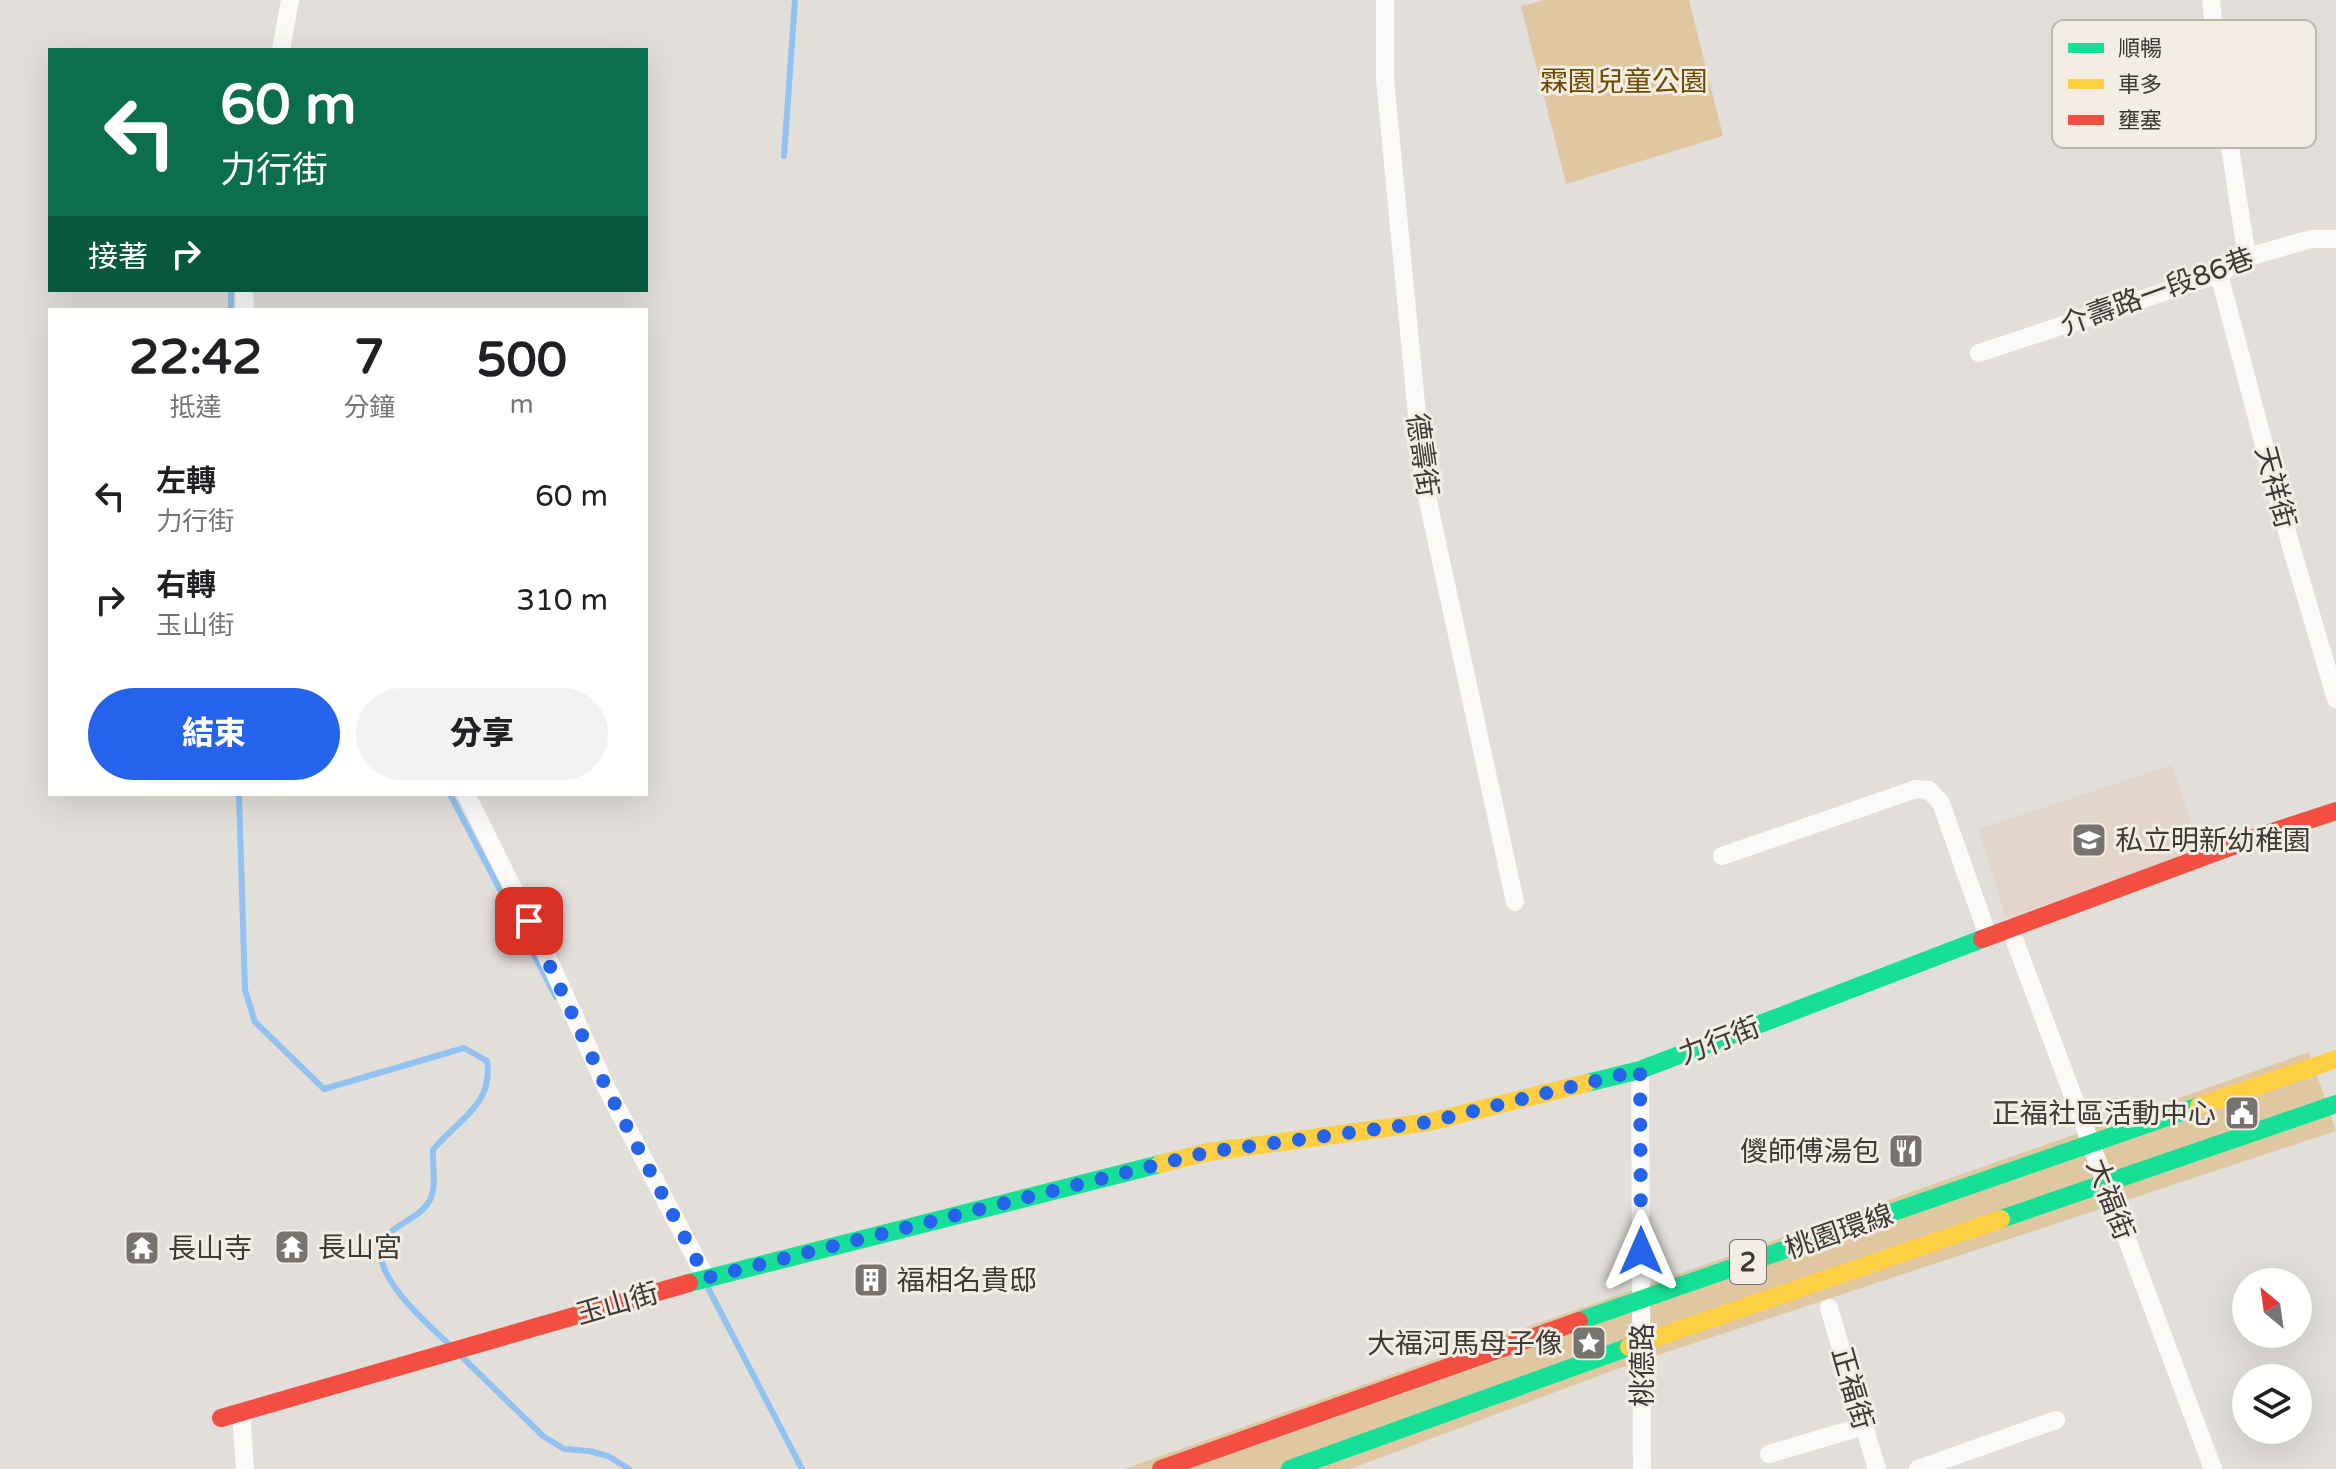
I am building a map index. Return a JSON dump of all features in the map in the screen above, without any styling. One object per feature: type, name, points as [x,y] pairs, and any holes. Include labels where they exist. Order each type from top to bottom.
[{"type":"main road","name":"力行街","points":[[706,1278],[1208,1152],[1429,1122],[1640,1070],[1988,936],[2336,811]]},
{"type":"main road","name":"桃園環線","points":[[1161,1469],[2336,1059]]},
{"type":"main road","name":"桃園環線","points":[[1290,1469],[1583,1363],[2336,1104]]},
{"type":"main road","name":"玉山街","points":[[221,1418],[706,1278]]},
{"type":"street","points":[[281,48],[290,0]]},
{"type":"street","name":"德壽街","points":[[1385,0],[1385,79],[1423,478],[1515,902]]},
{"type":"street","points":[[2211,0],[2213,20]]},
{"type":"street","points":[[2230,148],[2247,258]]},
{"type":"street","name":"介壽路一段86巷","points":[[1979,353],[2219,274],[2241,259],[2311,239],[2336,239]]},
{"type":"street","name":"天祥街","points":[[2219,274],[2290,543],[2336,699]]},
{"type":"street","points":[[1722,856],[1916,789],[1929,790],[1941,803],[1988,936]]},
{"type":"street","points":[[467,796],[553,969],[606,1087],[706,1278]]},
{"type":"street","name":"大福街","points":[[2010,928],[2213,1469]]},
{"type":"street","name":"桃德路","points":[[1640,1070],[1642,1469]]},
{"type":"street","name":"正福街","points":[[1829,1308],[1877,1469]]},
{"type":"street","points":[[241,1412],[245,1469]]},
{"type":"street","points":[[1918,1469],[1953,1463],[2056,1420]]},
{"type":"street","points":[[1769,1454],[1864,1426]]},
{"type":"shaded area","name":"私立明新幼稚園","points":[[2172,765],[2201,851],[2006,918],[1978,829]]},
{"type":"green space","name":"霖園兒童公園","points":[[1544,0],[1689,0],[1723,136],[1566,184],[1521,6]]},
{"type":"green space","points":[[2309,1052],[2336,1131],[1625,1366],[1350,1469],[1124,1469]]},
{"type":"waterway","points":[[784,156],[795,0]]},
{"type":"waterway","points":[[231,292],[231,308]]},
{"type":"waterway","points":[[239,796],[245,990],[255,1022],[324,1089],[464,1048],[487,1061],[488,1076],[479,1101],[433,1150],[434,1182],[430,1200],[421,1211],[387,1236],[381,1249],[383,1264],[401,1296],[451,1346]]},
{"type":"waterway","points":[[451,796],[556,997]]},
{"type":"waterway","points":[[706,1284],[802,1469]]},
{"type":"waterway","points":[[462,1357],[543,1436],[564,1449],[608,1456],[629,1469]]},
{"type":"traffic: fast","points":[[1587,1083],[1640,1070],[1982,939]]},
{"type":"traffic: fast","points":[[2001,1219],[2336,1104]]},
{"type":"traffic: fast","points":[[1579,1321],[2199,1106]]},
{"type":"traffic: fast","points":[[689,1283],[1160,1164]]},
{"type":"traffic: fast","points":[[1290,1469],[1629,1347]]},
{"type":"traffic: slow","points":[[2199,1106],[2336,1059]]},
{"type":"traffic: slow","points":[[1160,1164],[1208,1152],[1429,1122],[1587,1083]]},
{"type":"traffic: slow","points":[[1629,1347],[2001,1219]]},
{"type":"traffic: jam","points":[[1982,939],[2257,837],[2336,811]]},
{"type":"traffic: jam","points":[[221,1418],[689,1283]]},
{"type":"traffic: jam","points":[[1161,1469],[1579,1321]]},
{"type":"place","name":"私立明新幼稚園","points":[[2089,840]]},
{"type":"place","name":"正福社區活動中心","points":[[2242,1113]]},
{"type":"place","name":"儍師傅湯包","points":[[1906,1151]]},
{"type":"place","name":"長山宮","points":[[292,1247]]},
{"type":"place","name":"長山寺","points":[[142,1248]]},
{"type":"place","name":"福相名貴邸","points":[[871,1280]]},
{"type":"place","name":"大福河馬母子像","points":[[1589,1343]]},
{"type":"route","points":[[529,921],[606,1087],[706,1278],[1208,1152],[1429,1122],[1640,1070],[1641,1251]]}]
